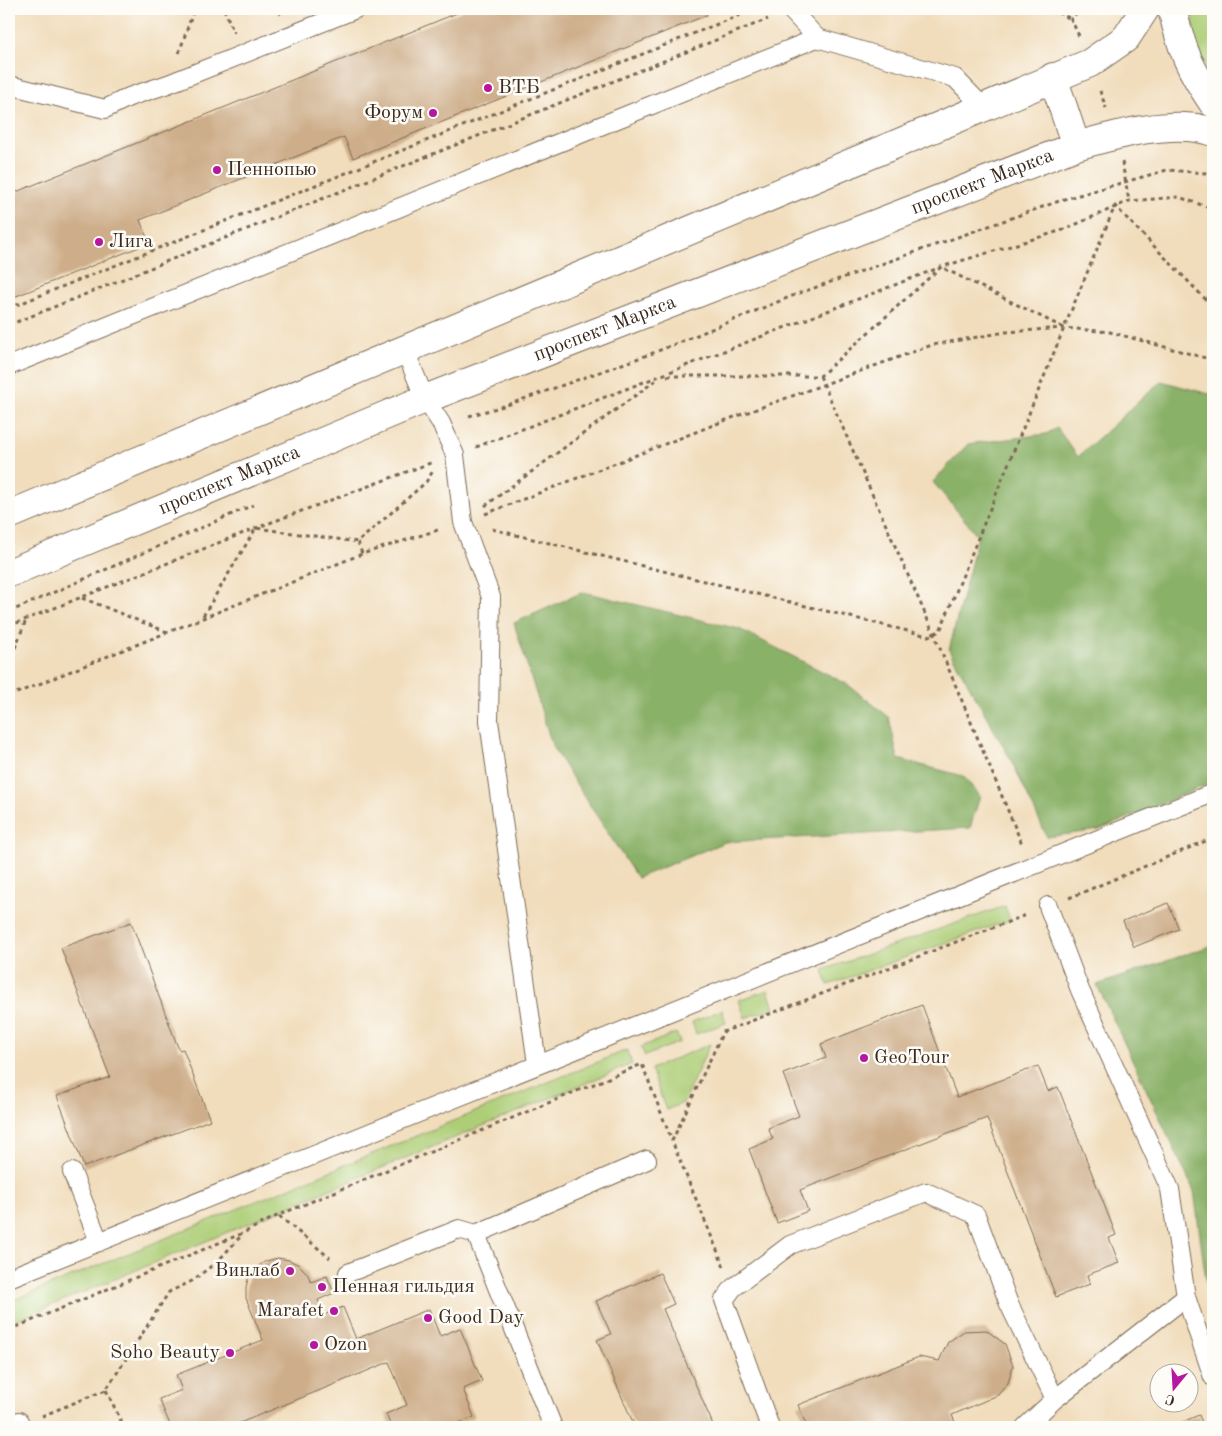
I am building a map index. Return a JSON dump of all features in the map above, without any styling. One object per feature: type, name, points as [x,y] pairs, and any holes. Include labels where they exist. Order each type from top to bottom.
[{"type":"main road","points":[[9,515],[404,348],[1090,63],[1126,38],[1145,9]]},
{"type":"main road","points":[[1172,9],[1180,45],[1192,73],[1213,103]]},
{"type":"main road","points":[[1053,77],[1076,146]]},
{"type":"main road","name":"проспект Маркса","points":[[9,573],[425,399],[1076,146],[1115,135],[1179,127],[1213,132]]},
{"type":"lane","points":[[9,86],[105,109],[129,97],[168,84],[356,9]]},
{"type":"lane","points":[[790,9],[817,38],[955,78],[983,108]]},
{"type":"lane","points":[[9,366],[817,38]]},
{"type":"lane","points":[[404,348],[425,399],[441,423],[462,522],[491,597],[489,721],[537,1064]]},
{"type":"lane","points":[[9,1278],[1213,793]]},
{"type":"lane","points":[[1048,906],[1080,990],[1170,1189],[1186,1297],[1213,1377]]},
{"type":"lane","points":[[348,1273],[459,1230],[476,1234],[647,1160]]},
{"type":"lane","points":[[72,1172],[99,1242]]},
{"type":"lane","points":[[770,1427],[724,1300],[733,1288],[790,1245],[926,1192],[976,1215],[1009,1304],[1055,1398]]},
{"type":"lane","points":[[476,1234],[550,1426]]},
{"type":"lane","points":[[1025,1427],[1055,1398],[1186,1297]]},
{"type":"path","points":[[168,84],[194,9]]},
{"type":"path","points":[[9,308],[755,9]]},
{"type":"path","points":[[1051,9],[1071,19],[1090,63],[1115,135],[1129,201]]},
{"type":"path","points":[[1071,19],[1080,9]]},
{"type":"path","points":[[9,325],[761,22],[770,18],[773,14]]},
{"type":"path","points":[[441,423],[506,406],[653,353],[796,294],[1065,199],[1167,170],[1206,173],[1213,177]]},
{"type":"path","points":[[9,626],[256,528],[663,376],[941,266],[1063,230],[1129,201],[1179,197],[1213,208]]},
{"type":"path","points":[[1115,206],[1213,307]]},
{"type":"path","points":[[462,522],[928,636],[934,634],[940,631],[1115,206]]},
{"type":"path","points":[[941,266],[1064,328]]},
{"type":"path","points":[[462,522],[663,376],[820,376],[941,266]]},
{"type":"path","points":[[9,696],[362,554],[462,522],[824,384],[932,345],[1006,332],[1064,328],[1110,332],[1213,360]]},
{"type":"path","points":[[820,376],[934,634],[1031,867]]},
{"type":"path","points":[[256,528],[358,542],[426,482],[448,457]]},
{"type":"path","points":[[9,612],[261,502]]},
{"type":"path","points":[[203,617],[256,528]]},
{"type":"path","points":[[358,542],[362,554]]},
{"type":"path","points":[[82,598],[167,632]]},
{"type":"path","points":[[9,663],[26,619]]},
{"type":"path","points":[[672,1141],[723,1032],[1048,906],[1213,838]]},
{"type":"path","points":[[9,1330],[642,1064],[733,1288]]},
{"type":"path","points":[[279,1216],[348,1273]]},
{"type":"path","points":[[14,1423],[40,1416],[106,1390],[169,1292],[192,1280],[218,1261],[243,1233]]},
{"type":"path","points":[[106,1390],[124,1427]]},
{"type":"green space","points":[[1192,9],[1213,9],[1213,80],[1196,48]]},
{"type":"green space","points":[[1161,381],[1213,395],[1213,782],[1099,830],[1047,837],[1011,760],[949,650],[978,536],[933,482],[968,444],[1046,434],[1057,428],[1078,457]]},
{"type":"green space","points":[[583,592],[739,629],[847,684],[889,717],[898,759],[963,776],[980,796],[970,828],[725,842],[637,878],[553,748],[514,623]]},
{"type":"green space","points":[[1005,906],[1010,920],[828,985],[823,970]]},
{"type":"green space","points":[[1213,945],[1213,1333],[1194,1191],[1097,985]]},
{"type":"green space","points":[[768,990],[774,1008],[745,1018],[739,1000]]},
{"type":"green space","points":[[722,1010],[726,1023],[696,1034],[692,1022]]},
{"type":"green space","points":[[676,1033],[680,1042],[645,1056],[641,1047]]},
{"type":"green space","points":[[710,1044],[683,1103],[666,1110],[651,1069]]},
{"type":"green space","points":[[627,1050],[632,1064],[9,1323],[9,1302]]},
{"type":"building","points":[[467,9],[704,9],[707,15],[353,158],[344,137],[140,220],[149,243],[9,299],[9,173],[16,192]]},
{"type":"building","points":[[1168,903],[1179,929],[1134,947],[1123,921]]},
{"type":"building","points":[[131,922],[179,1050],[183,1049],[210,1120],[84,1167],[57,1096],[110,1077],[61,948]]},
{"type":"building","points":[[922,1005],[957,1097],[1038,1066],[1048,1091],[1058,1087],[1116,1235],[1109,1238],[1119,1263],[1087,1275],[1090,1284],[1056,1297],[987,1118],[800,1190],[808,1211],[777,1223],[749,1149],[773,1139],[768,1128],[799,1116],[783,1074],[826,1058],[821,1044]]},
{"type":"building","points":[[278,1258],[289,1260],[299,1265],[307,1273],[311,1282],[327,1276],[334,1293],[318,1300],[324,1315],[343,1307],[356,1339],[429,1309],[440,1336],[460,1328],[482,1381],[463,1389],[474,1417],[449,1427],[391,1427],[386,1414],[407,1405],[389,1362],[230,1427],[171,1427],[159,1399],[182,1390],[176,1375],[263,1340],[246,1298],[246,1287],[249,1276],[257,1267],[266,1261]]},
{"type":"building","points":[[660,1273],[674,1304],[663,1309],[714,1427],[635,1427],[597,1340],[611,1334],[596,1301]]},
{"type":"building","points":[[986,1330],[1005,1344],[1013,1366],[1008,1383],[998,1395],[952,1415],[957,1427],[807,1427],[798,1405],[919,1357],[939,1361],[948,1342],[964,1331]]},
{"type":"building","points":[[1199,1415],[1204,1427],[1170,1427]]},
{"type":"place","name":"ВТБ","points":[[488,88]]},
{"type":"place","name":"Форум","points":[[433,113]]},
{"type":"place","name":"Пеннопью","points":[[217,170]]},
{"type":"place","name":"Лига","points":[[99,242]]},
{"type":"place","name":"GeoTour","points":[[864,1058]]},
{"type":"place","name":"Винлаб","points":[[290,1271]]},
{"type":"place","name":"Пенная гильдия","points":[[322,1287]]},
{"type":"place","name":"Marafet","points":[[334,1311]]},
{"type":"place","name":"Good Day","points":[[428,1318]]},
{"type":"place","name":"Ozon","points":[[314,1345]]},
{"type":"place","name":"Soho Beauty","points":[[230,1353]]}]
